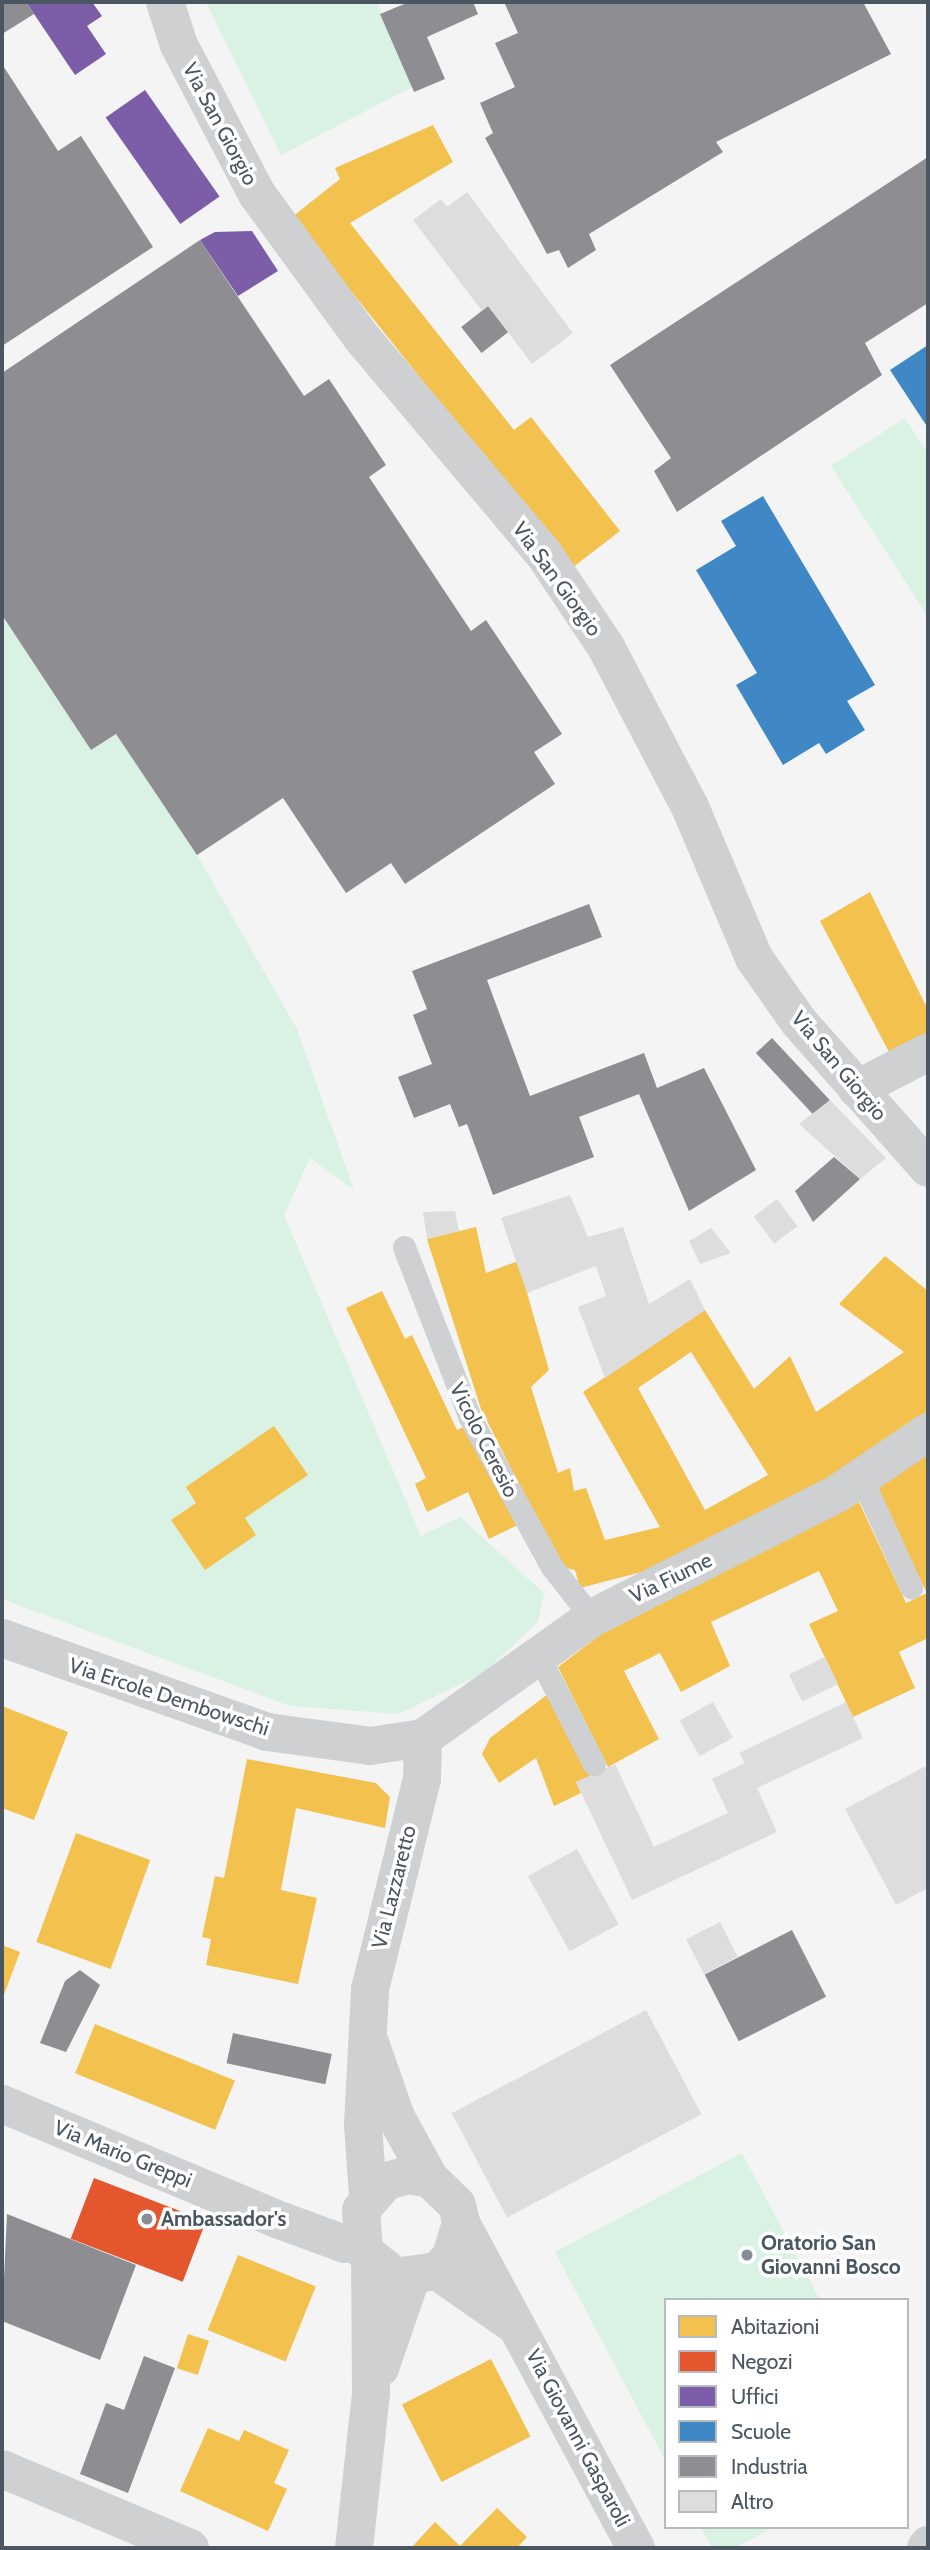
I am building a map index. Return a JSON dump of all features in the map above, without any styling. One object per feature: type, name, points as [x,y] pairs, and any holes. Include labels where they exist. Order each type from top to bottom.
[{"type":"street","name":"Via San Giorgio","points":[[165,2],[179,45],[257,194],[362,338],[544,554],[606,647],[690,807],[754,958],[857,1089],[928,1168]]},
{"type":"street","points":[[857,1089],[928,1052]]},
{"type":"street","name":"Via Fiume","points":[[423,1738],[540,1660],[593,1618],[862,1479],[928,1432]]},
{"type":"street","name":"Via Ercole Dembowschi","points":[[2,1638],[267,1732],[370,1746],[423,1738]]},
{"type":"street","name":"Via Lazzaretto","points":[[354,2548],[371,2393],[363,2124],[368,2037],[382,1923],[422,1779],[423,1738]]},
{"type":"street","name":"Via Lazzaretto","points":[[368,2037],[396,2117],[430,2179]]},
{"type":"street","name":"Via Mario Greppi","points":[[2,2105],[282,2221],[365,2227]]},
{"type":"street","points":[[408,2175],[430,2179],[457,2205],[461,2223],[454,2250],[424,2274],[396,2277],[365,2227],[386,2181],[408,2175]]},
{"type":"street","name":"Via Giovanni Gasparoli","points":[[461,2223],[520,2328],[636,2548]]},
{"type":"street","name":"Via Lazzaretto","points":[[371,2393],[424,2274]]},
{"type":"street","name":"Via Giovanni Gasparoli","points":[[424,2274],[520,2328]]},
{"type":"street","points":[[2,2469],[190,2548]]},
{"type":"lane","name":"Vicolo Ceresio","points":[[404,1247],[470,1418],[552,1567],[593,1618]]},
{"type":"lane","points":[[862,1479],[911,1587]]},
{"type":"lane","points":[[540,1660],[594,1764]]},
{"type":"green space","points":[[206,2],[377,2],[412,87],[281,155]]},
{"type":"green space","points":[[905,418],[928,454],[928,617],[831,466]]},
{"type":"green space","points":[[2,615],[91,750],[116,734],[197,855],[297,1029],[354,1190],[310,1158],[284,1215],[421,1536],[460,1517],[544,1593],[538,1622],[483,1673],[399,1714],[290,1706],[2,1599]]},
{"type":"green space","points":[[742,2153],[819,2298],[664,2298],[664,2458],[555,2252]]},
{"type":"green space","points":[[701,2529],[770,2529],[735,2548],[712,2548]]},
{"type":"building: Abitazioni","points":[[433,125],[453,162],[350,223],[514,430],[531,417],[620,531],[572,568],[292,217],[340,179],[335,168]]},
{"type":"building: Abitazioni","points":[[870,892],[928,1010],[928,1033],[889,1052],[820,921]]},
{"type":"building: Abitazioni","points":[[476,1227],[486,1273],[518,1261],[549,1370],[531,1387],[558,1473],[570,1468],[574,1491],[586,1488],[605,1540],[660,1527],[583,1392],[705,1310],[754,1389],[790,1356],[816,1412],[904,1352],[839,1304],[885,1256],[928,1291],[928,1411],[813,1488],[680,1562],[580,1588],[575,1570],[561,1567],[481,1409],[427,1239]],"holes":[[[691,1352],[768,1475],[705,1510],[638,1388]]]},
{"type":"building: Abitazioni","points":[[382,1291],[405,1339],[412,1335],[457,1430],[470,1424],[518,1525],[489,1539],[468,1492],[427,1512],[415,1484],[426,1478],[346,1308]]},
{"type":"building: Abitazioni","points":[[274,1426],[308,1475],[245,1518],[256,1535],[205,1570],[171,1520],[196,1503],[186,1487]]},
{"type":"building: Abitazioni","points":[[928,1452],[928,1638],[899,1652],[915,1688],[853,1717],[809,1624],[838,1611],[819,1571],[711,1622],[730,1666],[681,1692],[660,1653],[624,1671],[659,1739],[608,1767],[558,1667],[624,1617],[859,1502],[906,1603],[927,1593],[874,1487]]},
{"type":"building: Abitazioni","points":[[548,1694],[590,1776],[576,1782],[581,1793],[554,1806],[536,1758],[499,1783],[482,1754],[490,1738]]},
{"type":"building: Abitazioni","points":[[2,1706],[68,1732],[34,1820],[2,1808]]},
{"type":"building: Abitazioni","points":[[247,1759],[376,1783],[390,1797],[385,1828],[296,1808],[281,1890],[317,1898],[298,1984],[206,1965],[211,1939],[202,1937],[215,1876],[224,1878]]},
{"type":"building: Abitazioni","points":[[76,1833],[150,1860],[111,1969],[36,1942]]},
{"type":"building: Abitazioni","points":[[2,1945],[20,1952],[2,2000]]},
{"type":"building: Abitazioni","points":[[95,2024],[235,2081],[215,2130],[75,2073]]},
{"type":"building: Abitazioni","points":[[238,2255],[316,2286],[286,2362],[208,2330]]},
{"type":"building: Abitazioni","points":[[188,2334],[209,2341],[198,2375],[177,2368]]},
{"type":"building: Abitazioni","points":[[491,2359],[530,2437],[441,2482],[402,2404]]},
{"type":"building: Abitazioni","points":[[208,2428],[239,2441],[244,2430],[289,2450],[274,2483],[287,2489],[268,2531],[180,2491]]},
{"type":"building: Abitazioni","points":[[497,2508],[527,2537],[517,2548],[411,2548],[435,2522],[460,2546]]},
{"type":"building: Negozi","points":[[94,2178],[206,2221],[183,2282],[71,2239]]},
{"type":"building: Uffici","points":[[26,2],[92,2],[102,16],[87,26],[106,54],[75,75]]},
{"type":"building: Uffici","points":[[145,90],[220,196],[180,224],[106,118]]},
{"type":"building: Uffici","points":[[252,231],[278,271],[238,296],[200,240],[215,232]]},
{"type":"building: Scuole","points":[[928,345],[928,428],[890,370]]},
{"type":"building: Scuole","points":[[763,496],[875,685],[847,701],[865,730],[826,754],[819,743],[783,765],[736,685],[757,673],[696,570],[736,546],[721,521]]},
{"type":"building: Industria","points":[[2,2],[26,2],[34,14],[2,34]]},
{"type":"building: Industria","points":[[409,2],[473,2],[478,14],[427,37],[445,79],[414,92],[380,14]]},
{"type":"building: Industria","points":[[504,2],[863,2],[891,54],[716,142],[723,152],[589,234],[596,250],[568,268],[559,250],[547,254],[485,138],[493,133],[480,103],[515,87],[495,43],[518,33]]},
{"type":"building: Industria","points":[[2,64],[58,151],[81,136],[153,247],[2,346]]},
{"type":"building: Industria","points":[[928,157],[928,303],[865,343],[882,375],[677,512],[654,471],[671,458],[610,365]]},
{"type":"building: Industria","points":[[200,240],[304,396],[329,379],[386,465],[369,477],[471,631],[486,620],[562,734],[534,752],[555,784],[405,884],[391,863],[346,893],[283,798],[197,855],[116,734],[91,750],[2,615],[2,373]]},
{"type":"building: Industria","points":[[488,306],[508,332],[482,353],[461,327]]},
{"type":"building: Industria","points":[[589,904],[602,937],[487,980],[530,1096],[644,1053],[657,1088],[704,1068],[756,1170],[689,1211],[639,1094],[579,1117],[594,1157],[493,1195],[467,1124],[459,1127],[450,1104],[414,1118],[398,1077],[432,1064],[413,1015],[427,1009],[412,971]]},
{"type":"building: Industria","points":[[772,1038],[830,1100],[814,1115],[756,1053]]},
{"type":"building: Industria","points":[[834,1157],[860,1179],[813,1222],[795,1191]]},
{"type":"building: Industria","points":[[792,1930],[826,1997],[739,2041],[705,1974]]},
{"type":"building: Industria","points":[[80,1970],[100,1985],[66,2052],[40,2043],[65,1981]]},
{"type":"building: Industria","points":[[233,2033],[332,2054],[325,2084],[227,2063]]},
{"type":"building: Industria","points":[[7,2214],[136,2265],[100,2360],[2,2321]]},
{"type":"building: Industria","points":[[144,2356],[175,2368],[128,2493],[80,2474],[106,2403],[124,2410]]},
{"type":"building: Altro","points":[[467,192],[573,333],[532,364],[488,306],[482,311],[413,220],[441,199],[447,207]]},
{"type":"building: Altro","points":[[830,1100],[886,1158],[860,1179],[799,1124]]},
{"type":"building: Altro","points":[[570,1195],[588,1237],[623,1227],[649,1304],[690,1279],[705,1310],[605,1378],[578,1307],[606,1296],[596,1266],[527,1293],[501,1218]]},
{"type":"building: Altro","points":[[777,1199],[797,1226],[774,1244],[754,1216]]},
{"type":"building: Altro","points":[[455,1211],[459,1231],[427,1239],[423,1212]]},
{"type":"building: Altro","points":[[711,1228],[731,1253],[700,1264],[689,1241]]},
{"type":"building: Altro","points":[[825,1657],[838,1684],[802,1701],[789,1675]]},
{"type":"building: Altro","points":[[713,1702],[733,1738],[700,1756],[680,1720]]},
{"type":"building: Altro","points":[[846,1702],[863,1738],[757,1788],[777,1832],[632,1900],[576,1782],[615,1764],[654,1847],[728,1813],[712,1779],[745,1763],[739,1753]]},
{"type":"building: Altro","points":[[928,1765],[928,1888],[896,1905],[845,1809]]},
{"type":"building: Altro","points":[[577,1849],[619,1924],[570,1951],[528,1876]]},
{"type":"building: Altro","points":[[720,1922],[738,1957],[704,1974],[686,1939]]},
{"type":"building: Altro","points":[[646,2010],[701,2114],[507,2217],[452,2113]]},
{"type":"place","name":"Ambassador's","points":[[147,2219]]},
{"type":"place","name":"Oratorio San Giovanni Bosco","points":[[747,2255]]}]
